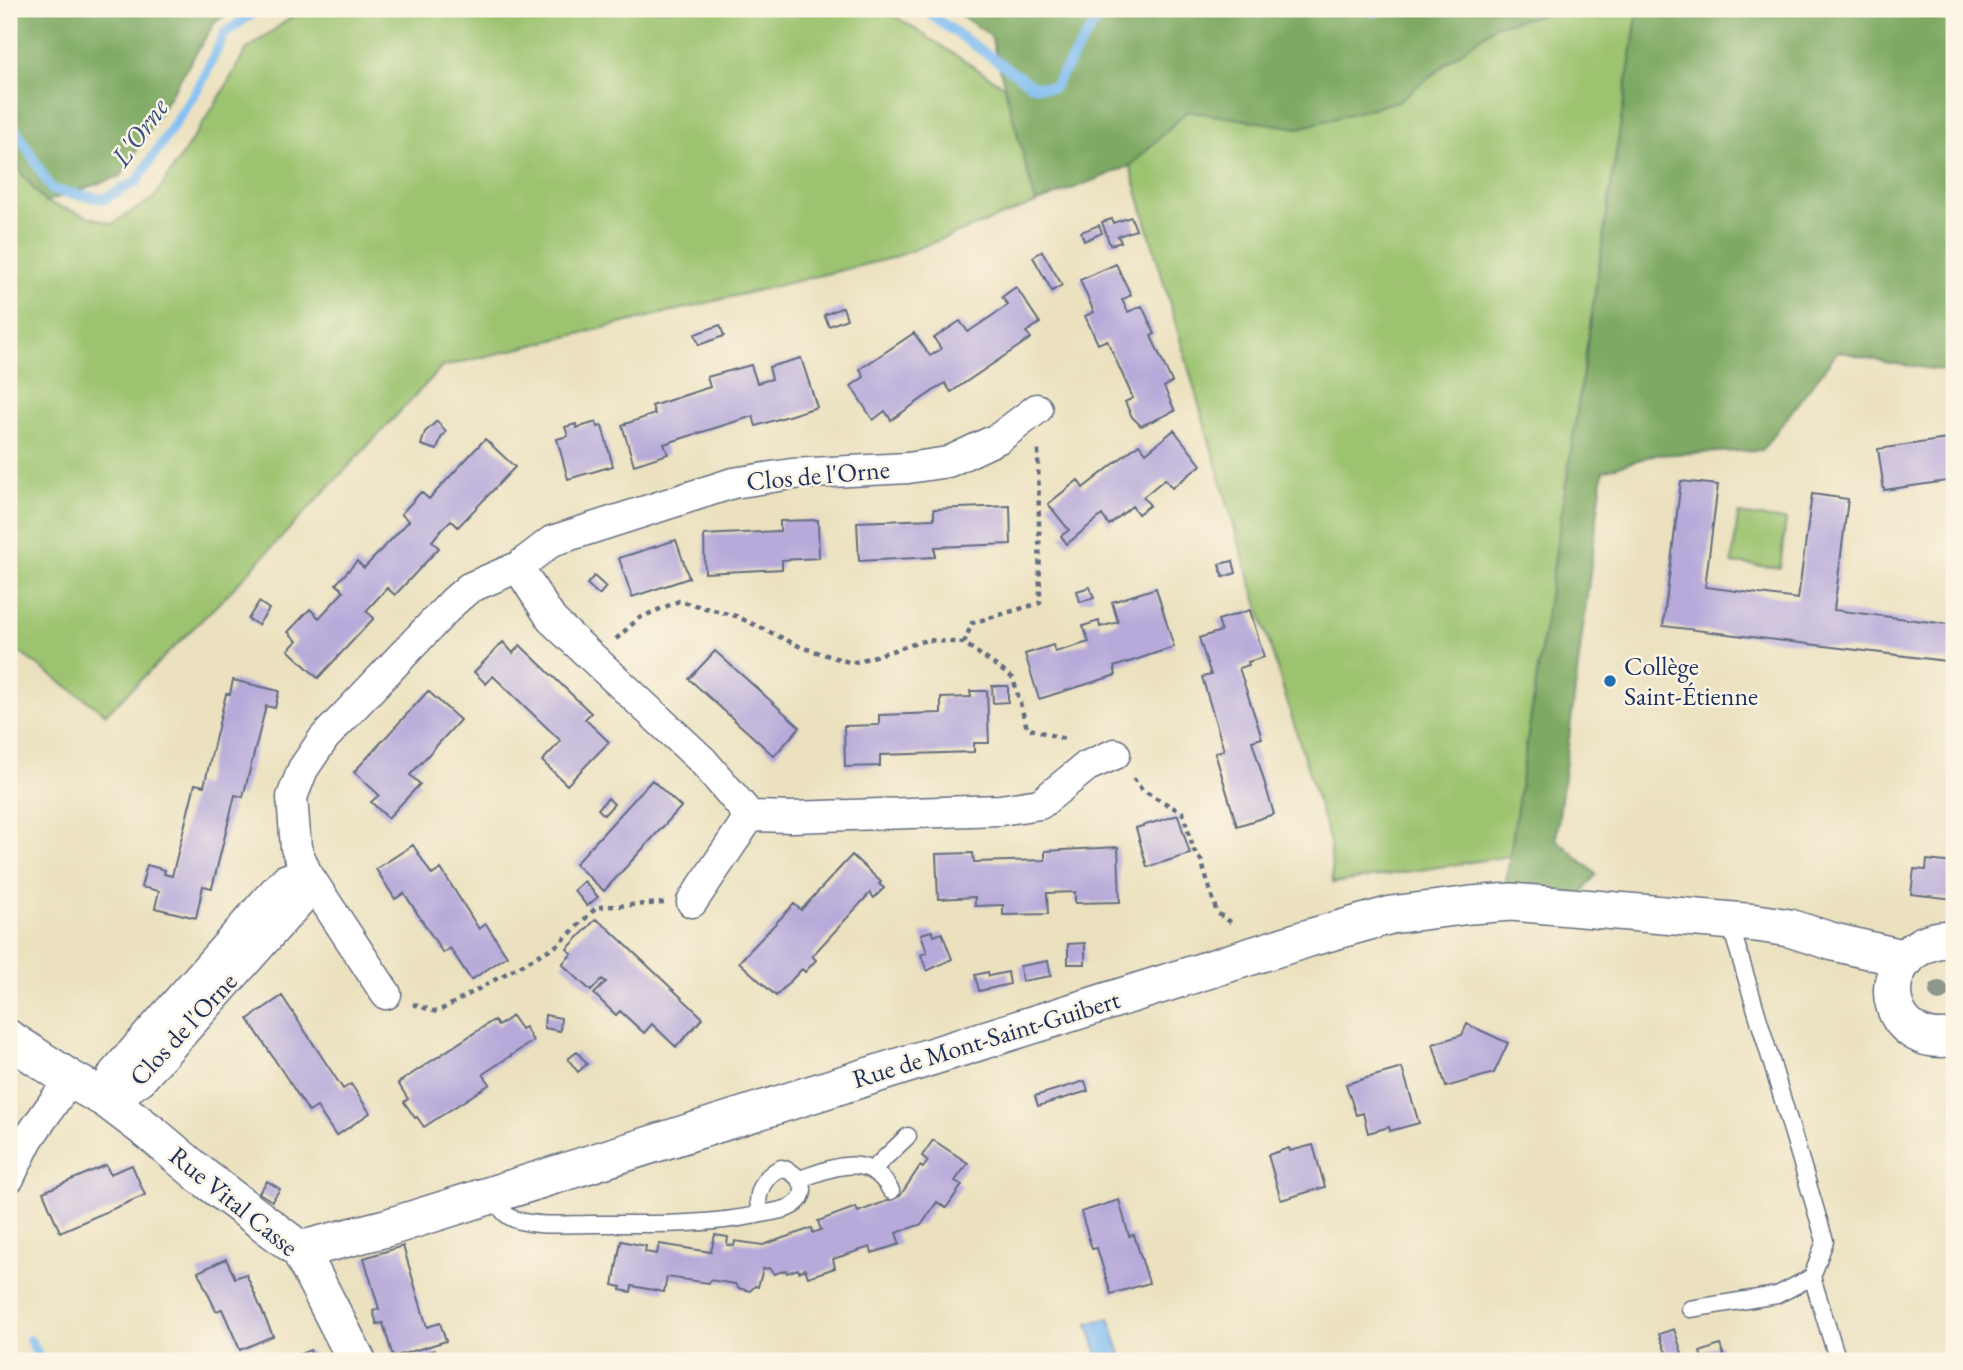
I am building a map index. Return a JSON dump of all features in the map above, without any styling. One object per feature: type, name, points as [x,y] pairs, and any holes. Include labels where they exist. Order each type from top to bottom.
[{"type":"street","name":"Clos de l'Orne","points":[[386,995],[306,872],[296,848],[292,797],[303,769],[324,738],[469,588],[518,567],[552,541],[733,483],[792,474],[908,468],[948,462],[999,438],[1037,409]]},
{"type":"street","points":[[518,567],[552,620],[703,761],[750,816],[1000,810],[1040,804],[1087,766],[1115,754]]},
{"type":"street","points":[[692,902],[750,816]]},
{"type":"street","name":"Clos de l'Orne","points":[[106,1099],[122,1093],[141,1080],[299,902],[306,872]]},
{"type":"street","name":"Rue de Mont-Saint-Guibert","points":[[300,1250],[386,1228],[1391,915],[1511,902],[1683,916],[1789,928],[1834,942],[1906,958]]},
{"type":"street","points":[[1954,941],[1936,940],[1906,958],[1894,979],[1892,997],[1902,1021],[1915,1032],[1926,1038],[1954,1037]]},
{"type":"street","points":[[1834,942],[1892,997]]},
{"type":"street","name":"Rue Vital Casse","points":[[9,1040],[106,1099],[202,1177],[300,1250],[357,1361]]},
{"type":"street","points":[[9,1178],[28,1139],[70,1079]]},
{"type":"lane","points":[[1729,920],[1825,1241],[1812,1277],[1838,1361]]},
{"type":"lane","points":[[873,1169],[908,1136]]},
{"type":"lane","points":[[800,1179],[858,1164],[873,1169],[884,1179],[891,1192]]},
{"type":"lane","points":[[493,1193],[499,1208],[519,1221],[563,1224],[700,1223],[738,1220],[785,1209],[800,1199],[803,1187],[796,1174],[781,1168],[771,1172],[764,1181],[757,1206],[761,1214]]},
{"type":"lane","points":[[1690,1309],[1777,1295],[1812,1277]]},
{"type":"path","points":[[964,643],[972,623],[1040,603],[1037,409]]},
{"type":"path","points":[[596,661],[620,634],[639,618],[679,601],[736,616],[801,647],[852,663],[927,640],[964,643],[1013,678],[1027,728],[1115,754],[1142,790],[1183,813],[1217,913],[1237,926],[1248,958]]},
{"type":"path","points":[[386,995],[437,1012],[559,944],[597,907],[692,902]]},
{"type":"green space","points":[[9,9],[235,9],[215,22],[121,176],[45,202],[9,158]]},
{"type":"green space","points":[[303,9],[884,9],[1005,87],[1036,203],[892,258],[442,367],[226,596],[106,714],[9,645],[9,158],[45,202],[112,224],[154,198],[221,95],[246,50]]},
{"type":"green space","points":[[952,9],[1569,9],[1496,25],[1398,101],[1299,128],[1187,111],[1130,166],[1036,203],[991,36]]},
{"type":"green space","points":[[1569,9],[1638,9],[1510,856],[1333,883],[1330,842],[1243,557],[1130,166],[1187,111],[1300,128],[1496,25]]},
{"type":"green space","points":[[1638,9],[1954,9],[1954,372],[1890,363],[1838,351],[1762,450],[1654,455],[1603,471],[1556,839],[1596,874],[1582,894],[1505,887]]},
{"type":"green space","points":[[1738,514],[1786,520],[1780,568],[1732,563]]},
{"type":"water","points":[[1109,1318],[1123,1361],[1100,1361],[1088,1324]]},
{"type":"building","points":[[1131,217],[1136,230],[1118,236],[1121,242],[1110,245],[1102,222],[1112,219],[1113,223]]},
{"type":"building","points":[[1099,225],[1102,233],[1084,241],[1081,232]]},
{"type":"building","points":[[1042,251],[1062,285],[1052,291],[1033,257]]},
{"type":"building","points":[[1116,264],[1131,295],[1122,300],[1128,312],[1142,306],[1155,334],[1151,336],[1172,382],[1164,387],[1175,411],[1141,426],[1132,417],[1125,402],[1133,398],[1107,340],[1098,344],[1085,316],[1094,312],[1080,280]]},
{"type":"building","points":[[1016,287],[1040,323],[1026,332],[1031,338],[951,392],[945,383],[891,420],[885,411],[873,420],[851,386],[864,377],[860,369],[914,333],[930,356],[941,349],[934,338],[960,321],[968,332],[1008,305],[1002,297]]},
{"type":"building","points":[[843,307],[847,319],[829,326],[824,315]]},
{"type":"building","points":[[720,325],[724,336],[699,345],[695,334]]},
{"type":"building","points":[[801,358],[817,407],[756,426],[753,416],[664,444],[668,454],[634,465],[622,425],[655,414],[652,406],[710,387],[707,377],[751,365],[757,383],[772,379],[769,367]]},
{"type":"building","points":[[437,421],[446,432],[437,450],[421,445],[425,432]]},
{"type":"building","points":[[596,422],[598,427],[602,426],[613,466],[568,479],[557,439],[568,436],[565,427],[576,424],[577,428]]},
{"type":"building","points":[[1174,430],[1201,465],[1172,488],[1165,479],[1143,497],[1150,505],[1138,514],[1132,506],[1109,525],[1102,515],[1067,544],[1061,536],[1069,530],[1048,504],[1078,480],[1083,488],[1139,444],[1146,453]]},
{"type":"building","points":[[1954,438],[1954,480],[1884,490],[1878,449]]},
{"type":"building","points":[[485,439],[515,467],[458,527],[451,520],[441,530],[432,541],[439,548],[395,595],[387,588],[366,611],[374,618],[318,678],[288,650],[297,641],[288,632],[310,609],[319,618],[344,591],[336,584],[357,561],[364,568],[409,521],[401,514],[421,492],[429,499]]},
{"type":"building","points":[[1681,481],[1718,485],[1705,587],[1798,599],[1812,494],[1848,499],[1834,610],[1954,625],[1954,662],[1663,626]]},
{"type":"building","points":[[1010,506],[1011,544],[935,547],[935,557],[859,561],[857,522],[934,519],[934,509]]},
{"type":"building","points":[[818,520],[819,558],[782,560],[782,569],[705,573],[704,535],[780,531],[780,521]]},
{"type":"building","points":[[676,540],[689,578],[632,597],[619,558]]},
{"type":"building","points":[[1233,561],[1236,573],[1223,577],[1219,564]]},
{"type":"building","points":[[594,576],[606,587],[599,595],[587,584]]},
{"type":"building","points":[[1090,587],[1094,598],[1080,602],[1077,591]]},
{"type":"building","points":[[1156,588],[1174,647],[1114,667],[1116,675],[1039,699],[1025,654],[1053,645],[1055,652],[1089,642],[1083,626],[1099,621],[1100,627],[1118,622],[1112,602]]},
{"type":"building","points":[[259,602],[269,609],[258,625],[248,619]]},
{"type":"building","points":[[1250,610],[1264,657],[1239,668],[1262,738],[1252,741],[1274,814],[1237,826],[1215,753],[1224,750],[1202,677],[1211,675],[1199,638],[1221,631],[1218,620]]},
{"type":"building","points":[[503,642],[513,653],[520,645],[591,713],[585,719],[609,742],[567,785],[542,761],[561,741],[493,676],[486,684],[474,672]]},
{"type":"building","points":[[715,651],[800,727],[774,756],[689,679]]},
{"type":"building","points":[[233,680],[279,691],[275,708],[266,706],[243,797],[235,795],[212,888],[203,886],[196,918],[155,908],[159,891],[141,887],[147,865],[165,870],[164,874],[172,876],[195,784],[204,786],[226,694],[230,694]]},
{"type":"building","points":[[992,686],[1008,686],[1008,702],[993,703]]},
{"type":"building","points":[[428,691],[460,720],[410,775],[420,784],[388,818],[371,802],[379,795],[354,772]]},
{"type":"building","points":[[970,691],[987,691],[989,743],[974,743],[974,752],[880,755],[880,766],[845,767],[844,726],[879,725],[879,715],[941,713],[941,698],[971,697]]},
{"type":"building","points":[[652,780],[681,807],[604,891],[575,864]]},
{"type":"building","points":[[608,798],[614,804],[604,815],[598,809]]},
{"type":"building","points":[[1178,815],[1190,854],[1147,867],[1136,828]]},
{"type":"building","points":[[413,845],[432,875],[441,869],[479,929],[486,924],[507,956],[471,980],[450,948],[443,953],[404,893],[395,899],[376,869]]},
{"type":"building","points":[[1118,847],[1120,902],[1075,903],[1075,892],[1047,893],[1048,914],[1003,915],[1003,905],[975,906],[975,897],[938,899],[936,854],[973,853],[974,862],[1045,860],[1045,851]]},
{"type":"building","points":[[852,855],[884,888],[874,898],[870,893],[812,956],[816,960],[805,972],[802,969],[776,996],[739,962],[794,904],[801,910]]},
{"type":"building","points":[[1927,860],[1954,863],[1954,899],[1911,894],[1914,869],[1926,870]]},
{"type":"building","points":[[584,881],[598,897],[587,906],[574,890]]},
{"type":"building","points":[[596,919],[703,1018],[676,1047],[652,1024],[644,1033],[620,1011],[616,1015],[594,994],[606,982],[602,979],[591,991],[562,964],[572,954],[567,949]]},
{"type":"building","points":[[932,931],[934,936],[942,933],[952,959],[927,971],[921,955],[927,952],[921,934]]},
{"type":"building","points":[[1085,943],[1085,964],[1068,964],[1068,944]]},
{"type":"building","points":[[1048,961],[1051,976],[1022,981],[1020,966]]},
{"type":"building","points":[[988,972],[989,976],[1008,972],[1010,984],[979,991],[975,975]]},
{"type":"building","points":[[282,996],[343,1089],[351,1084],[370,1113],[336,1136],[317,1107],[309,1112],[248,1019]]},
{"type":"building","points":[[545,1015],[561,1018],[560,1031],[544,1028]]},
{"type":"building","points":[[512,1016],[521,1029],[525,1027],[533,1041],[483,1074],[490,1084],[424,1127],[404,1102],[408,1099],[398,1083],[494,1020],[498,1026]]},
{"type":"building","points":[[1467,1024],[1508,1043],[1494,1073],[1446,1087],[1433,1044],[1462,1035]]},
{"type":"building","points":[[577,1052],[587,1064],[578,1072],[568,1059]]},
{"type":"building","points":[[1402,1068],[1419,1123],[1390,1131],[1389,1127],[1368,1133],[1363,1113],[1356,1115],[1346,1084]]},
{"type":"building","points":[[1085,1081],[1088,1091],[1038,1106],[1035,1096]]},
{"type":"building","points":[[933,1140],[968,1163],[955,1181],[962,1185],[946,1208],[937,1202],[922,1224],[896,1233],[900,1244],[872,1253],[870,1247],[833,1259],[835,1268],[808,1277],[805,1269],[774,1274],[769,1268],[763,1269],[758,1287],[755,1286],[750,1291],[738,1288],[735,1284],[667,1277],[664,1292],[632,1286],[631,1292],[620,1290],[621,1287],[613,1285],[621,1241],[646,1246],[645,1252],[657,1254],[659,1244],[711,1252],[715,1235],[728,1237],[727,1245],[734,1246],[735,1241],[763,1245],[812,1228],[813,1233],[821,1230],[818,1221],[856,1207],[858,1212],[900,1196],[920,1166],[923,1168],[928,1161],[922,1156]]},
{"type":"building","points":[[1313,1145],[1325,1187],[1281,1200],[1268,1155],[1289,1148],[1290,1151]]},
{"type":"building","points":[[106,1165],[110,1174],[132,1165],[145,1195],[60,1232],[43,1192]]},
{"type":"building","points":[[267,1181],[280,1189],[272,1201],[259,1193]]},
{"type":"building","points":[[1119,1200],[1129,1236],[1134,1235],[1149,1283],[1111,1294],[1097,1248],[1092,1249],[1081,1212]]},
{"type":"building","points":[[403,1246],[427,1327],[440,1323],[446,1341],[393,1357],[383,1323],[377,1324],[373,1311],[379,1309],[364,1258]]},
{"type":"building","points":[[226,1259],[235,1278],[246,1274],[273,1336],[240,1350],[222,1309],[216,1311],[198,1272]]},
{"type":"building","points":[[1674,1329],[1682,1353],[1668,1358],[1659,1334]]},
{"type":"building","points":[[1720,1345],[1726,1361],[1703,1361],[1700,1352]]},
{"type":"building","points":[[310,1350],[315,1361],[282,1361]]},
{"type":"building","points":[[434,1350],[438,1361],[404,1361]]},
{"type":"waterway","name":"L'Orne","points":[[9,118],[52,190],[104,199],[137,181],[200,85],[225,33],[259,9]]},
{"type":"waterway","name":"L'Orne","points":[[922,9],[1033,86],[1053,88],[1104,9]]},
{"type":"waterway","name":"L'Orne","points":[[1362,9],[1375,12],[1381,9]]},
{"type":"waterway","points":[[30,1340],[41,1361]]},
{"type":"place","name":"Collège Saint-Étienne","points":[[1610,681]]}]
